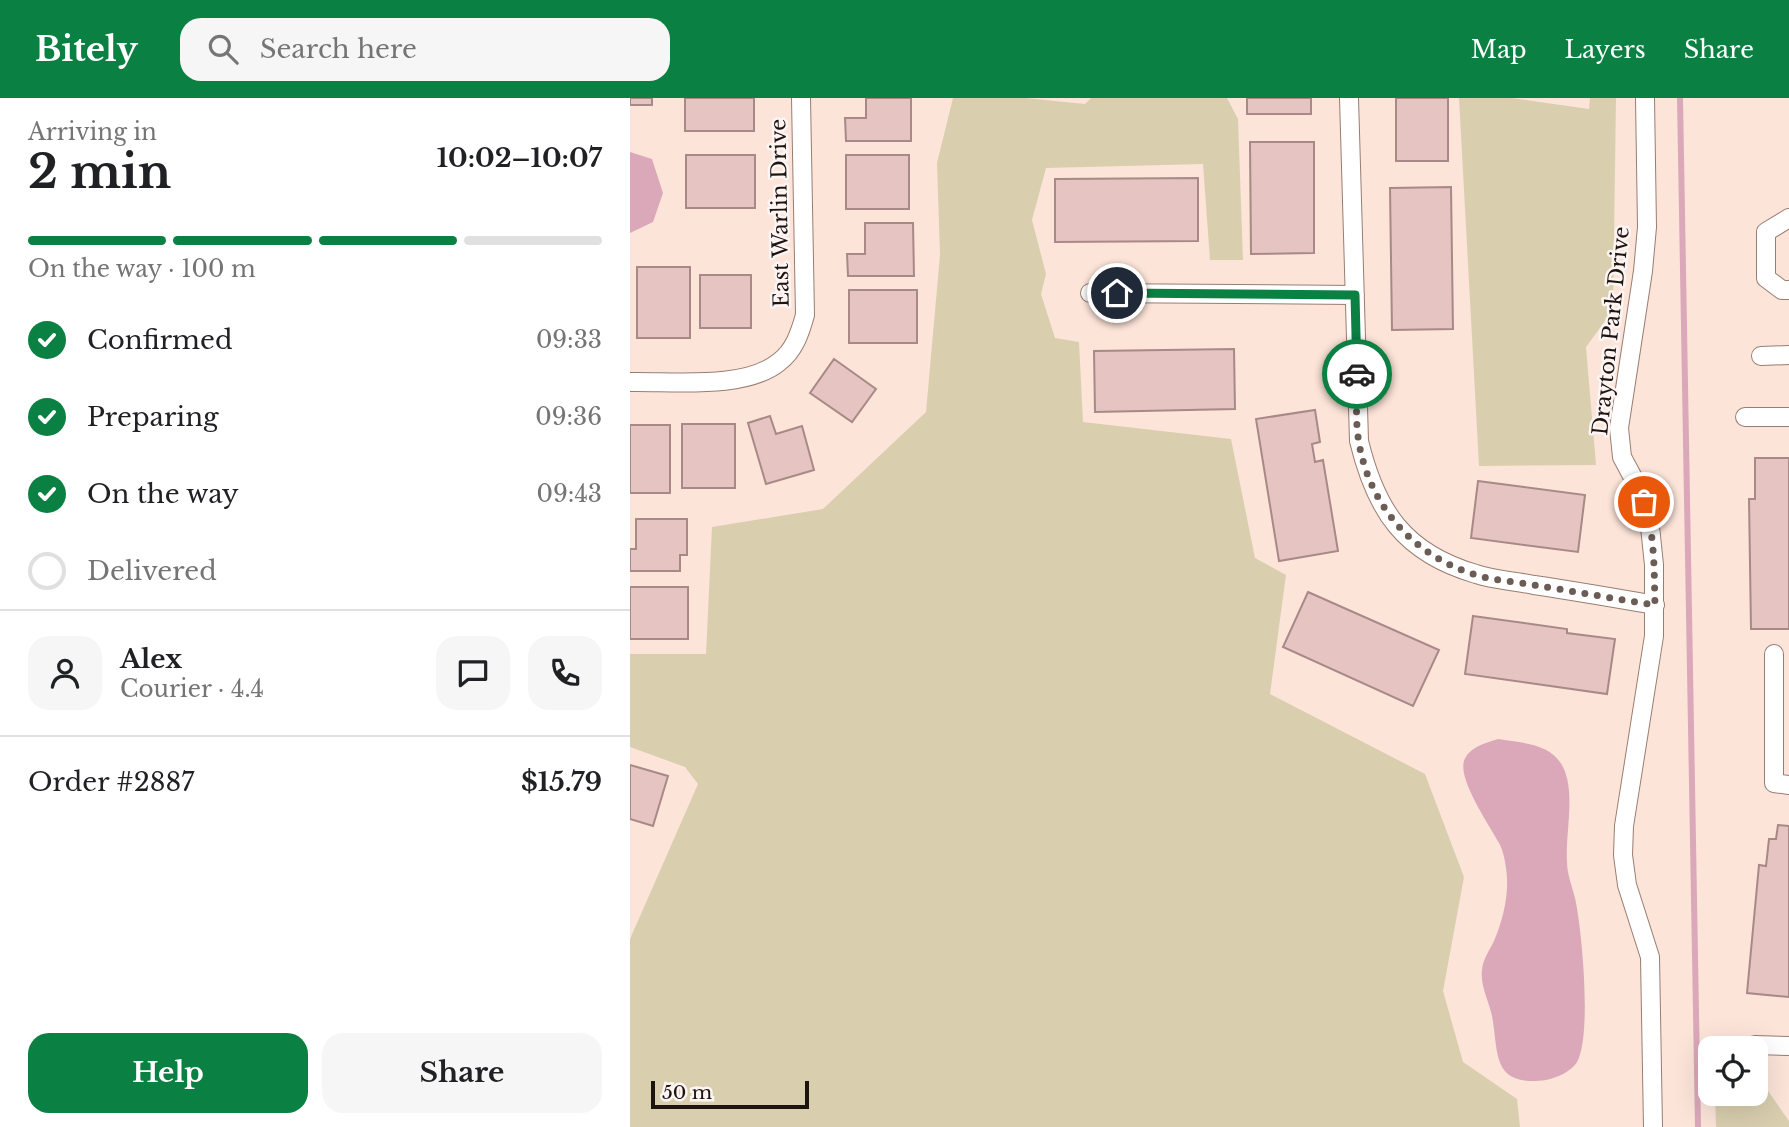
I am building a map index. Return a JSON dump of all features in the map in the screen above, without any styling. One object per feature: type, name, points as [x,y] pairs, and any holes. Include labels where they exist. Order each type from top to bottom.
[{"type":"street","name":"East Warlin Drive","points":[[630,382],[738,380],[760,373],[780,362],[798,340],[805,315],[802,98]]},
{"type":"street","points":[[1349,98],[1359,442],[1367,473],[1379,502],[1416,545],[1441,561],[1477,575],[1655,605]]},
{"type":"street","name":"Drayton Park Drive","points":[[1645,98],[1647,227],[1643,271],[1619,428],[1622,457],[1638,487],[1649,517],[1654,565],[1654,636],[1624,826],[1623,855],[1627,885],[1650,957],[1653,1127]]},
{"type":"street","points":[[1789,218],[1766,232],[1766,278],[1782,290],[1789,290]]},
{"type":"street","points":[[1090,293],[1355,295]]},
{"type":"street","points":[[1761,356],[1789,355]]},
{"type":"street","points":[[1745,417],[1789,417]]},
{"type":"street","points":[[1774,654],[1774,783],[1789,785]]},
{"type":"street","points":[[1768,1045],[1789,1046]]},
{"type":"shaded area","points":[[953,98],[1025,98],[1085,104],[1091,98],[1227,98],[1238,119],[1243,260],[1210,260],[1203,164],[1046,168],[1032,220],[1046,274],[1041,294],[1055,338],[1079,342],[1083,422],[1231,439],[1255,558],[1286,575],[1270,694],[1425,774],[1464,877],[1443,991],[1463,1062],[1517,1099],[1520,1127],[630,1127],[630,939],[698,784],[685,767],[630,747],[630,654],[706,654],[712,527],[823,509],[926,412],[940,255],[937,163]]},
{"type":"shaded area","points":[[1459,98],[1512,98],[1589,109],[1590,98],[1616,98],[1613,310],[1586,347],[1596,465],[1479,466]]},
{"type":"shaded area","points":[[630,152],[652,159],[663,193],[653,222],[630,233]]},
{"type":"shaded area","points":[[1498,739],[1526,743],[1551,753],[1563,767],[1569,789],[1567,866],[1580,933],[1584,1030],[1582,1049],[1575,1065],[1564,1074],[1546,1080],[1528,1081],[1515,1078],[1501,1065],[1492,1016],[1482,982],[1484,962],[1503,915],[1507,877],[1502,849],[1470,791],[1463,769],[1466,756],[1470,752]]},
{"type":"shaded area","points":[[1768,1091],[1789,1121],[1789,1127],[1716,1127],[1715,1106],[1768,1106]]},
{"type":"building","points":[[630,98],[652,98],[652,105],[630,105]]},
{"type":"building","points":[[685,98],[754,98],[754,131],[685,131]]},
{"type":"building","points":[[866,98],[911,98],[911,141],[846,141],[845,118],[866,118]]},
{"type":"building","points":[[1247,98],[1311,98],[1311,114],[1247,114]]},
{"type":"building","points":[[1396,98],[1448,98],[1448,161],[1396,161]]},
{"type":"building","points":[[1250,142],[1314,142],[1314,253],[1251,254]]},
{"type":"building","points":[[686,155],[755,155],[755,208],[686,208]]},
{"type":"building","points":[[846,155],[909,155],[909,209],[846,209]]},
{"type":"building","points":[[1198,178],[1198,241],[1055,242],[1055,179]]},
{"type":"building","points":[[1451,187],[1453,329],[1392,330],[1390,188]]},
{"type":"building","points":[[865,223],[913,223],[914,276],[848,276],[847,254],[865,254]]},
{"type":"building","points":[[637,267],[690,267],[690,338],[637,338]]},
{"type":"building","points":[[700,275],[751,275],[751,328],[700,328]]},
{"type":"building","points":[[849,290],[917,290],[917,343],[849,343]]},
{"type":"building","points":[[1234,349],[1235,409],[1095,412],[1094,351]]},
{"type":"building","points":[[834,359],[876,389],[852,422],[810,393]]},
{"type":"building","points":[[1315,410],[1320,442],[1312,444],[1315,462],[1323,460],[1338,551],[1279,561],[1256,419]]},
{"type":"building","points":[[770,416],[776,434],[802,426],[814,470],[766,484],[748,423]]},
{"type":"building","points":[[682,424],[735,424],[735,488],[682,488]]},
{"type":"building","points":[[630,425],[670,425],[670,493],[630,493]]},
{"type":"building","points":[[1755,458],[1789,458],[1789,629],[1751,629],[1749,499],[1755,499]]},
{"type":"building","points":[[1478,481],[1585,495],[1578,552],[1471,538]]},
{"type":"building","points":[[636,519],[687,519],[687,555],[680,555],[680,571],[630,571],[630,549],[636,549]]},
{"type":"building","points":[[630,587],[688,587],[688,639],[630,639]]},
{"type":"building","points":[[1308,592],[1439,650],[1413,706],[1283,647]]},
{"type":"building","points":[[1473,616],[1567,629],[1567,633],[1615,639],[1607,694],[1465,674]]},
{"type":"building","points":[[630,765],[668,776],[653,826],[630,819]]},
{"type":"building","points":[[1778,825],[1789,826],[1789,997],[1747,993],[1759,865],[1766,866],[1769,839],[1776,839]]},
{"type":"waterway","points":[[1680,98],[1698,1127]]},
{"type":"way so far","points":[[1357,374],[1359,442],[1367,473],[1379,502],[1416,545],[1441,561],[1477,575],[1655,605],[1649,517],[1644,502]]},
{"type":"route","points":[[1117,293],[1355,295],[1357,374]]}]
